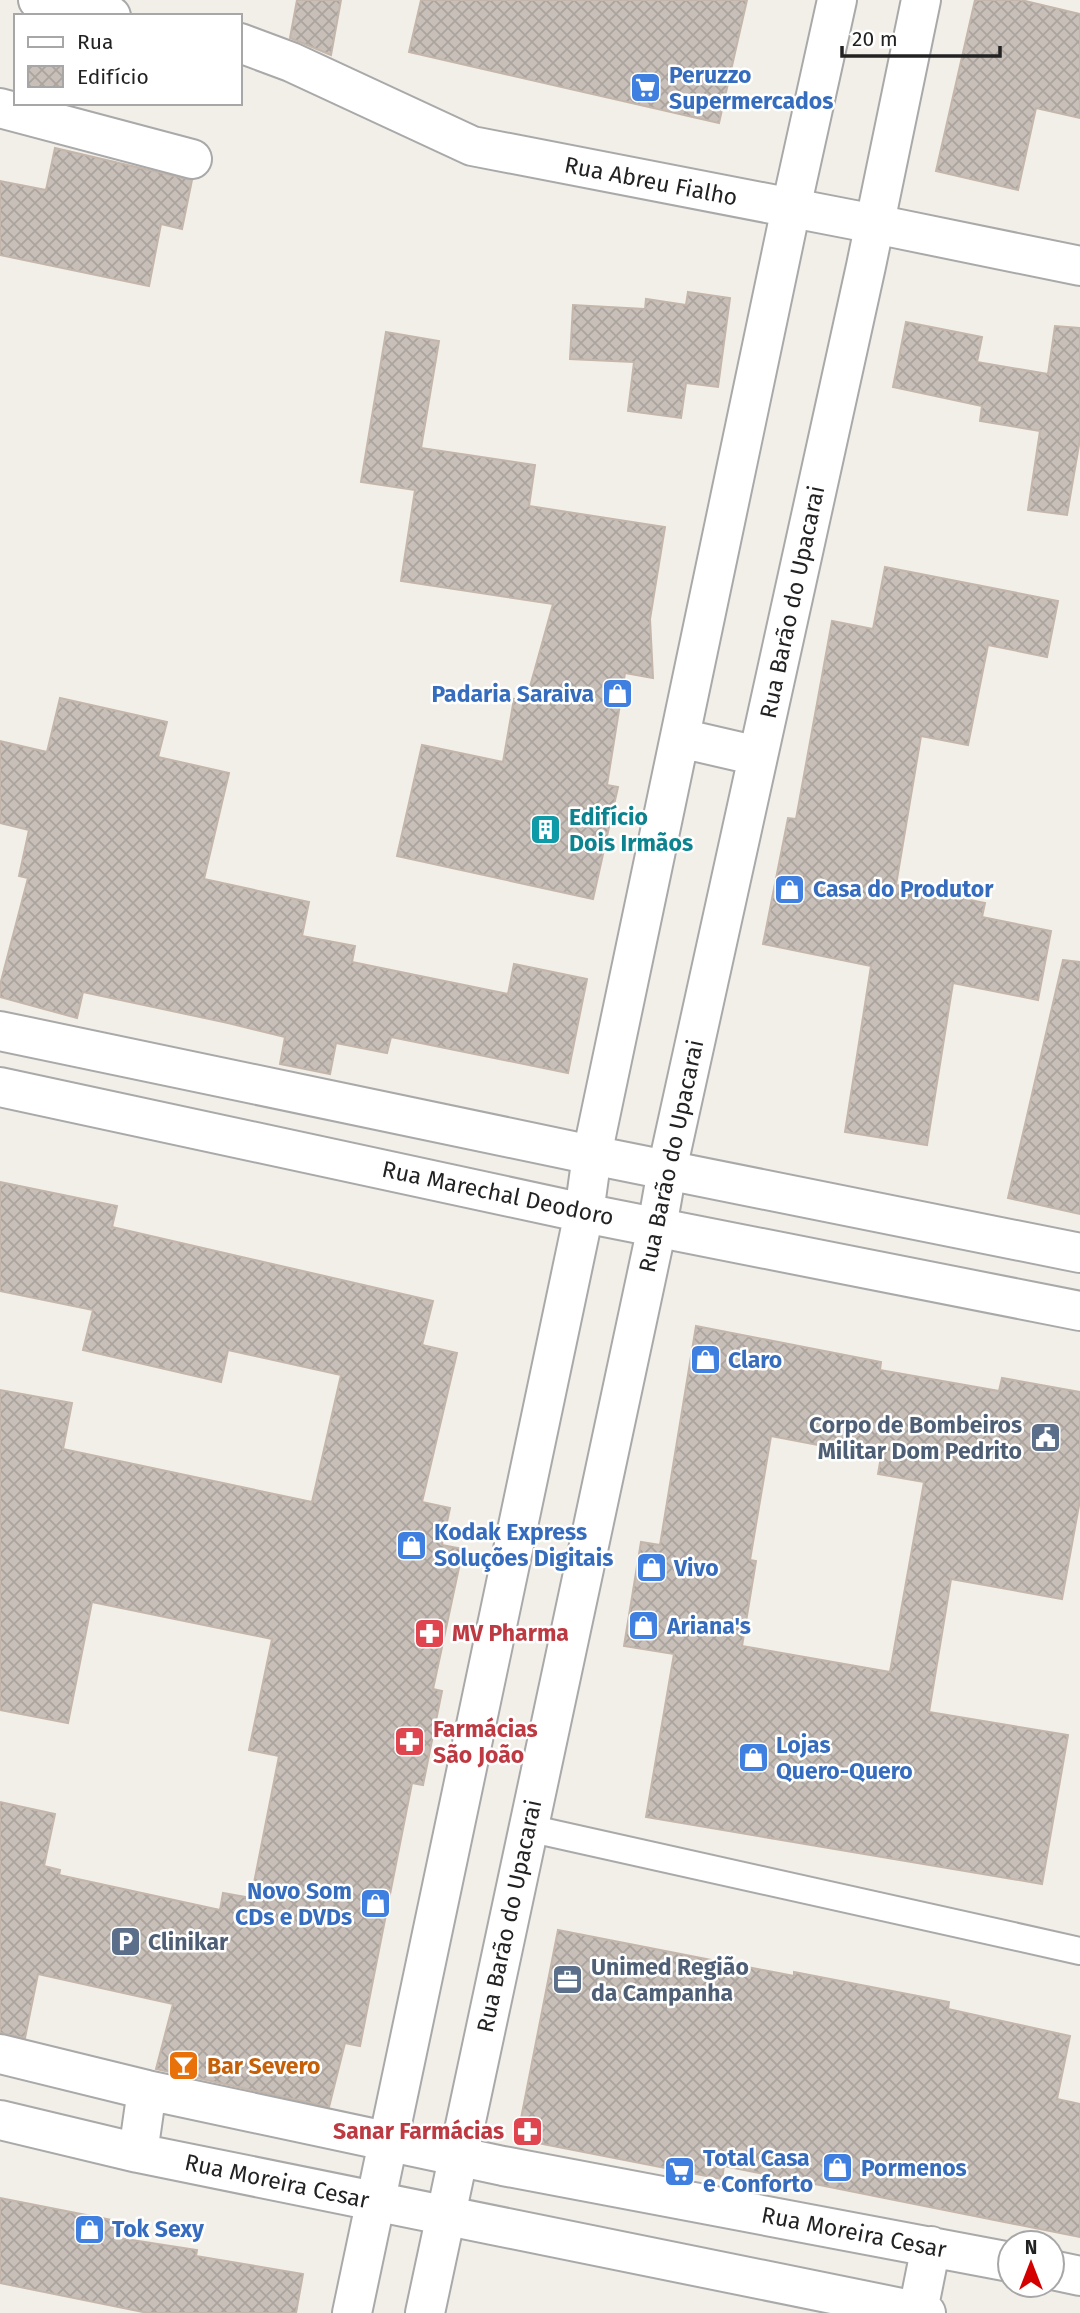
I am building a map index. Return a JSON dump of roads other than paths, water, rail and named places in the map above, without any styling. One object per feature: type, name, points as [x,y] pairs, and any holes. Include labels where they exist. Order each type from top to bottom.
[{"type":"street","points":[[38,0],[102,14]]},
{"type":"street","points":[[352,2313],[584,1213],[592,1155],[837,0]]},
{"type":"street","name":"Rua Barão do Upacarai","points":[[425,2313],[667,1170],[875,224],[921,0]]},
{"type":"street","name":"Rua Abreu Fialho","points":[[242,44],[291,62],[472,146],[1080,266]]},
{"type":"street","points":[[0,108],[191,159]]},
{"type":"street","points":[[680,738],[758,756]]},
{"type":"street","points":[[0,1031],[592,1155],[1080,1253]]},
{"type":"street","points":[[145,1118],[155,1064]]},
{"type":"street","name":"Rua Marechal Deodoro","points":[[0,1087],[584,1213],[1080,1311]]},
{"type":"street","name":"Rua Moreira Cesar","points":[[0,2054],[147,2090],[457,2156],[996,2259]]},
{"type":"street","points":[[138,2153],[147,2090]]},
{"type":"street","name":"Rua Moreira Cesar","points":[[0,2120],[138,2153],[922,2312]]},
{"type":"street","points":[[922,2312],[931,2246]]},
{"type":"lane","points":[[528,1828],[1080,1951]]},
{"type":"place","name":"Peruzzo Supermercados","points":[[646,88]]},
{"type":"place","name":"Padaria Saraiva","points":[[617,694]]},
{"type":"place","name":"Edifício Dois Irmãos","points":[[546,830]]},
{"type":"place","name":"Casa do Produtor","points":[[790,889]]},
{"type":"place","name":"Claro","points":[[705,1360]]},
{"type":"place","name":"Corpo de Bombeiros Militar Dom Pedrito","points":[[1045,1438]]},
{"type":"place","name":"Kodak Express Soluções Digitais","points":[[411,1545]]},
{"type":"place","name":"Vivo","points":[[651,1568]]},
{"type":"place","name":"Ariana's","points":[[644,1626]]},
{"type":"place","name":"MV Pharma","points":[[429,1633]]},
{"type":"place","name":"Farmácias São João","points":[[410,1742]]},
{"type":"place","name":"Lojas Quero-Quero","points":[[753,1758]]},
{"type":"place","name":"Novo Som CDs e DVDs","points":[[375,1904]]},
{"type":"place","name":"Clinikar","points":[[125,1942]]},
{"type":"place","name":"Unimed Região da Campanha","points":[[568,1980]]},
{"type":"place","name":"Bar Severo","points":[[184,2066]]},
{"type":"place","name":"Sanar Farmácias","points":[[527,2131]]},
{"type":"place","name":"Pormenos","points":[[838,2168]]},
{"type":"place","name":"Total Casa e Conforto","points":[[680,2171]]},
{"type":"place","name":"Tok Sexy","points":[[89,2229]]}]
